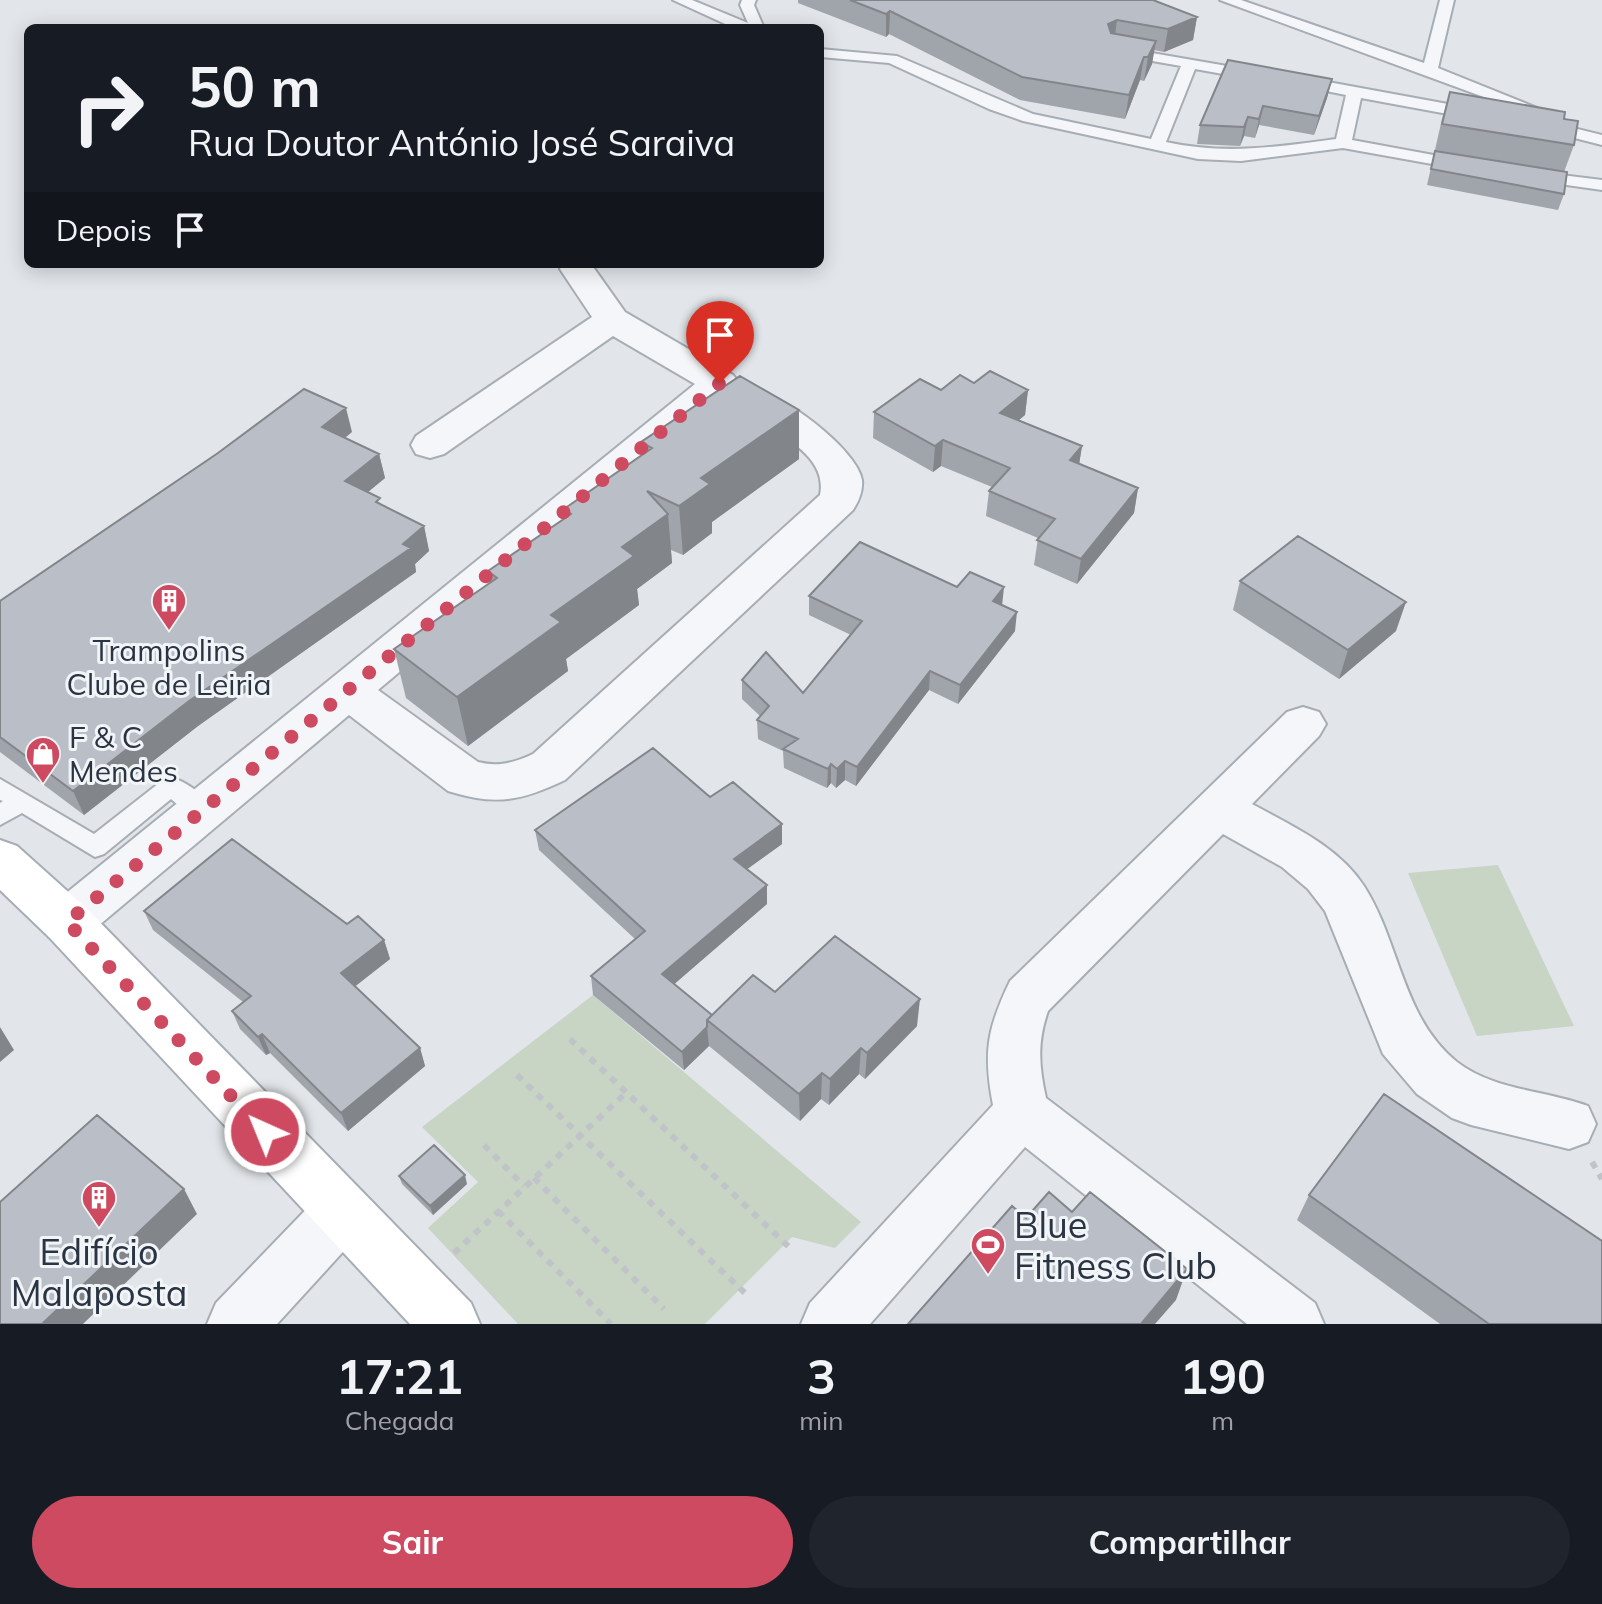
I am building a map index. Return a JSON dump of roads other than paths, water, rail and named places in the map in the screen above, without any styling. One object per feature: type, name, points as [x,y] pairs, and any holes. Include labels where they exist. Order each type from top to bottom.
[{"type":"street","points":[[347,690],[465,778],[494,784],[524,779],[549,767],[839,500],[842,481],[836,463],[823,448],[612,320],[577,269]]},
{"type":"street","points":[[430,445],[612,320]]},
{"type":"street","points":[[67,922],[720,383]]},
{"type":"street","points":[[1294,1324],[1022,1112],[1010,1059],[1014,1027],[1028,997],[1303,724]]},
{"type":"street","points":[[1219,809],[1299,853],[1325,875],[1346,900],[1402,1038],[1436,1077],[1471,1101],[1569,1124]]},
{"type":"street","points":[[0,860],[67,922],[450,1324]]},
{"type":"street","points":[[831,1324],[1022,1112]]},
{"type":"street","points":[[237,1324],[342,1212]]},
{"type":"lane","points":[[680,0],[737,24]]},
{"type":"lane","points":[[749,0],[747,5],[755,24]]},
{"type":"lane","points":[[1227,0],[1430,70],[1544,114],[1568,131]]},
{"type":"lane","points":[[1430,70],[1447,0]]},
{"type":"lane","points":[[1113,50],[1492,117]]},
{"type":"lane","points":[[824,53],[892,59],[995,106],[1029,118],[1198,154],[1241,156],[1343,143],[1481,168]]},
{"type":"lane","points":[[1157,145],[1190,63]]},
{"type":"lane","points":[[1343,143],[1354,92]]},
{"type":"lane","points":[[1522,123],[1602,140]]},
{"type":"lane","points":[[1527,176],[1602,185]]},
{"type":"lane","points":[[0,788],[95,847],[171,786],[202,810]]},
{"type":"lane","points":[[0,816],[21,801]]},
{"type":"place","name":"Trampolins Clube de Leiria","points":[[169,632]]},
{"type":"place","name":"F & C Mendes","points":[[43,785]]},
{"type":"place","name":"Edifício Malaposta","points":[[99,1229]]},
{"type":"place","name":"Blue Fitness Club","points":[[988,1276]]}]
